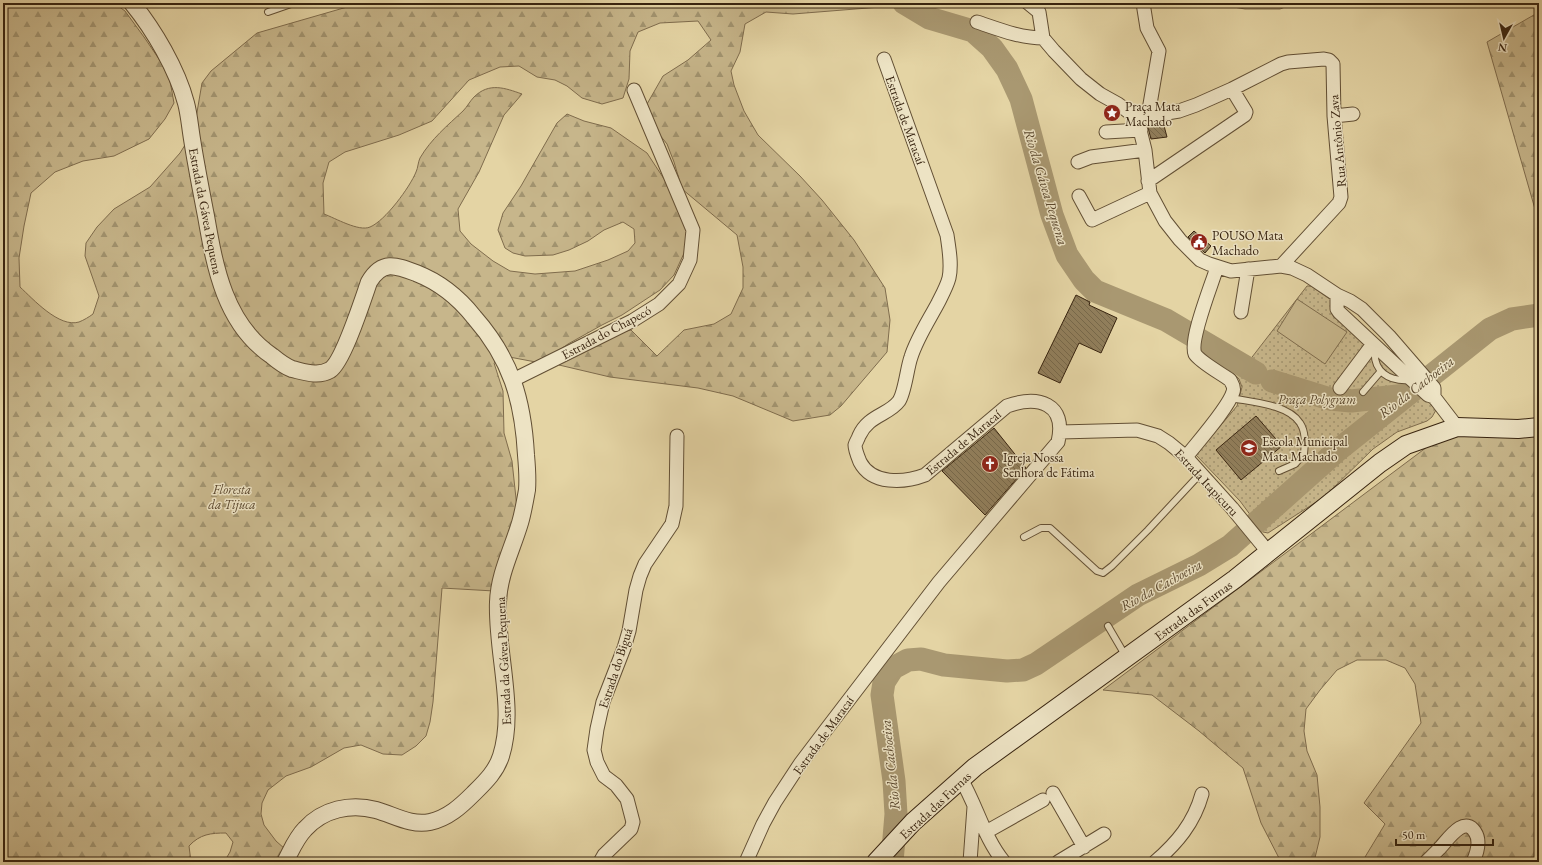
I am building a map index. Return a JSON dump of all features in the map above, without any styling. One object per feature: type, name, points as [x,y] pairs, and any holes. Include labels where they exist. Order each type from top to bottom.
[{"type":"main road","name":"Estrada das Furnas","points":[[881,856],[914,822],[975,767],[1235,580],[1380,463],[1406,445],[1457,427],[1518,429],[1539,427]]},
{"type":"street","name":"Estrada da Gávea Pequena","points":[[132,3],[143,16],[161,44],[174,70],[186,103],[211,244],[219,278],[228,305],[244,332],[260,348],[287,367],[309,373],[321,373],[331,370],[337,364],[343,352],[369,282],[374,273],[382,267],[391,266],[418,274],[439,285],[456,298],[490,335],[505,361],[513,380],[523,421],[527,486],[520,523],[499,587],[498,632],[507,726],[505,744],[500,760],[492,775],[467,800],[445,818],[428,823],[406,821],[377,810],[358,807],[341,808],[320,817],[304,829],[285,862]]},
{"type":"street","points":[[1028,3],[1039,12],[1043,38],[1054,51],[1081,79],[1100,94],[1118,104],[1142,122]]},
{"type":"street","points":[[1143,3],[1147,28],[1158,51],[1142,122],[1150,184],[1165,221],[1180,240],[1200,260],[1231,271],[1281,266],[1292,268],[1307,275],[1337,295],[1350,300],[1362,309],[1389,336],[1417,380]]},
{"type":"street","points":[[976,22],[1011,34],[1043,38]]},
{"type":"street","name":"Estrada de Maracaí","points":[[746,862],[763,824],[804,758],[939,582],[1058,442],[1060,432],[1059,417],[1049,406],[1031,401],[1020,401],[1007,406],[925,475],[913,480],[887,480],[874,476],[863,468],[857,457],[855,445],[862,429],[877,416],[894,406],[901,396],[911,356],[944,291],[949,278],[950,265],[947,235],[884,59]]},
{"type":"street","name":"Rua Antônio Zava","points":[[1234,93],[1288,62],[1324,59],[1329,60],[1333,64],[1334,116],[1341,197],[1339,202],[1281,266]]},
{"type":"street","name":"Estrada do Chapecó","points":[[513,380],[632,321],[659,304],[679,284],[690,260],[693,230],[634,90]]},
{"type":"street","points":[[1079,196],[1090,218],[1150,184],[1245,115],[1246,112],[1234,93],[1106,132]]},
{"type":"street","points":[[1334,116],[1353,114]]},
{"type":"street","points":[[1078,162],[1091,157],[1145,150]]},
{"type":"street","points":[[1186,458],[1231,398],[1234,390],[1230,380],[1195,353],[1194,344],[1197,328],[1217,267]]},
{"type":"street","points":[[1241,312],[1248,269]]},
{"type":"street","points":[[1337,295],[1339,312],[1374,345],[1431,393],[1457,427]]},
{"type":"street","points":[[1340,388],[1374,345]]},
{"type":"street","name":"Estrada Itapicuru","points":[[1060,432],[1137,430],[1158,436],[1169,443],[1201,473],[1269,553]]},
{"type":"street","name":"Estrada do Biguá","points":[[600,862],[604,855],[631,829],[632,822],[627,800],[616,785],[604,776],[600,769],[594,750],[597,729],[603,702],[626,643],[640,576],[645,564],[672,524],[676,506],[676,436]]},
{"type":"street","points":[[961,780],[996,852],[1004,862]]},
{"type":"street","points":[[1155,862],[1180,839],[1196,811],[1202,794]]},
{"type":"street","points":[[986,832],[1048,796],[1084,847]]},
{"type":"street","points":[[970,862],[974,806]]},
{"type":"street","points":[[1426,862],[1452,834],[1463,826],[1470,827],[1475,832],[1478,846],[1473,862]]},
{"type":"street","points":[[1058,862],[1104,834]]},
{"type":"lane","points":[[268,12],[294,3]]},
{"type":"lane","points":[[1374,345],[1374,358],[1381,371],[1390,378],[1396,380],[1417,380]]},
{"type":"lane","points":[[1363,392],[1381,371]]},
{"type":"lane","points":[[1231,398],[1268,405],[1286,412],[1300,423],[1305,438],[1304,454],[1295,464],[1279,471]]},
{"type":"lane","points":[[1024,537],[1041,528],[1050,528],[1097,571],[1103,573],[1148,530],[1201,473]]},
{"type":"lane","points":[[1108,626],[1127,658]]},
{"type":"green space","name":"Floresta da Tijuca","points":[[3,3],[114,3],[125,11],[144,37],[161,62],[170,81],[174,103],[165,119],[149,139],[114,156],[83,161],[55,172],[31,193],[19,258],[20,287],[39,305],[55,317],[71,323],[79,322],[93,314],[99,296],[85,256],[86,243],[97,227],[114,209],[150,187],[180,153],[190,137],[196,118],[202,83],[211,71],[257,33],[354,5],[356,3],[898,3],[909,13],[893,6],[793,14],[766,12],[745,24],[740,52],[731,71],[734,85],[744,111],[758,135],[822,200],[854,240],[885,288],[890,320],[887,352],[841,406],[830,415],[793,421],[733,396],[698,388],[610,377],[559,365],[573,353],[613,334],[631,330],[657,356],[684,330],[714,324],[731,314],[743,288],[743,267],[737,235],[682,189],[667,144],[655,129],[647,104],[663,76],[688,60],[711,40],[698,21],[660,23],[638,32],[630,51],[629,79],[623,98],[602,104],[582,98],[567,86],[555,80],[537,77],[519,66],[500,67],[469,80],[432,121],[399,135],[345,152],[329,162],[323,183],[324,214],[360,228],[370,227],[376,224],[390,211],[403,194],[416,172],[420,158],[434,138],[463,111],[480,92],[485,89],[503,88],[522,94],[504,115],[479,172],[458,209],[460,231],[471,244],[493,261],[510,271],[535,274],[575,271],[608,260],[628,251],[635,243],[634,229],[623,222],[604,230],[588,241],[569,250],[553,255],[525,256],[513,253],[505,248],[498,230],[503,213],[521,186],[557,123],[567,114],[584,121],[611,128],[647,153],[670,188],[689,231],[685,251],[674,275],[660,290],[622,315],[568,344],[541,363],[504,356],[494,363],[503,391],[504,433],[512,461],[518,517],[494,591],[442,588],[433,702],[426,736],[416,746],[402,755],[383,754],[361,745],[344,748],[311,767],[286,776],[268,790],[262,803],[261,814],[264,825],[276,841],[285,849],[292,862],[224,862],[230,852],[233,842],[226,833],[215,833],[197,839],[189,846],[191,862],[3,862]]},
{"type":"green space","points":[[1211,3],[1295,3],[1280,9],[1245,9]]},
{"type":"green space","points":[[1539,12],[1539,223],[1487,42]]},
{"type":"green space","name":"Praça Polygram","points":[[1307,286],[1311,286],[1331,300],[1436,410],[1432,417],[1427,421],[1397,432],[1373,449],[1324,497],[1268,533],[1263,532],[1240,501],[1196,455],[1237,406],[1242,387],[1239,379],[1233,373],[1199,346],[1201,331],[1249,361]]},
{"type":"green space","points":[[1297,299],[1347,332],[1325,364],[1277,331]]},
{"type":"green space","points":[[1459,423],[1539,424],[1539,862],[1362,862],[1385,824],[1364,803],[1421,723],[1415,684],[1405,668],[1386,660],[1357,660],[1337,670],[1306,709],[1304,731],[1307,751],[1317,775],[1320,807],[1320,837],[1314,862],[1281,862],[1261,823],[1243,768],[1199,731],[1152,695],[1103,690]]},
{"type":"building","points":[[1163,122],[1167,137],[1151,139],[1147,124]]},
{"type":"building","name":"POUSO Mata Machado","points":[[1194,231],[1211,246],[1205,253],[1188,237]]},
{"type":"building","points":[[1076,295],[1090,302],[1089,305],[1117,318],[1101,353],[1079,343],[1060,383],[1038,373]]},
{"type":"building","name":"Escola Municipal Mata Machado","points":[[1256,416],[1282,446],[1241,480],[1216,450]]},
{"type":"building","name":"Igreja Nossa Senhora de Fátima","points":[[994,428],[1026,468],[985,515],[942,471]]},
{"type":"waterway","name":"Rio da Gávea Pequena","points":[[904,3],[929,18],[973,31],[992,48],[1007,69],[1021,99],[1052,215],[1067,255],[1084,280],[1095,291],[1166,320],[1256,373]]},
{"type":"waterway","name":"Rio da Cachoeira","points":[[892,862],[896,814],[894,781],[882,695],[884,682],[893,668],[908,660],[921,659],[944,665],[1007,671],[1023,670],[1036,664],[1138,595],[1199,565],[1230,546],[1338,450],[1490,329],[1512,319],[1539,315]]},
{"type":"waterway","name":"Rio da Gávea Pequena","points":[[1272,381],[1330,399],[1351,401],[1407,395]]},
{"type":"place","name":"Praça Mata Machado","points":[[1112,113]]},
{"type":"place","name":"POUSO Mata Machado","points":[[1199,242]]},
{"type":"place","name":"Escola Municipal Mata Machado","points":[[1249,448]]},
{"type":"place","name":"Igreja Nossa Senhora de Fátima","points":[[990,464]]}]
